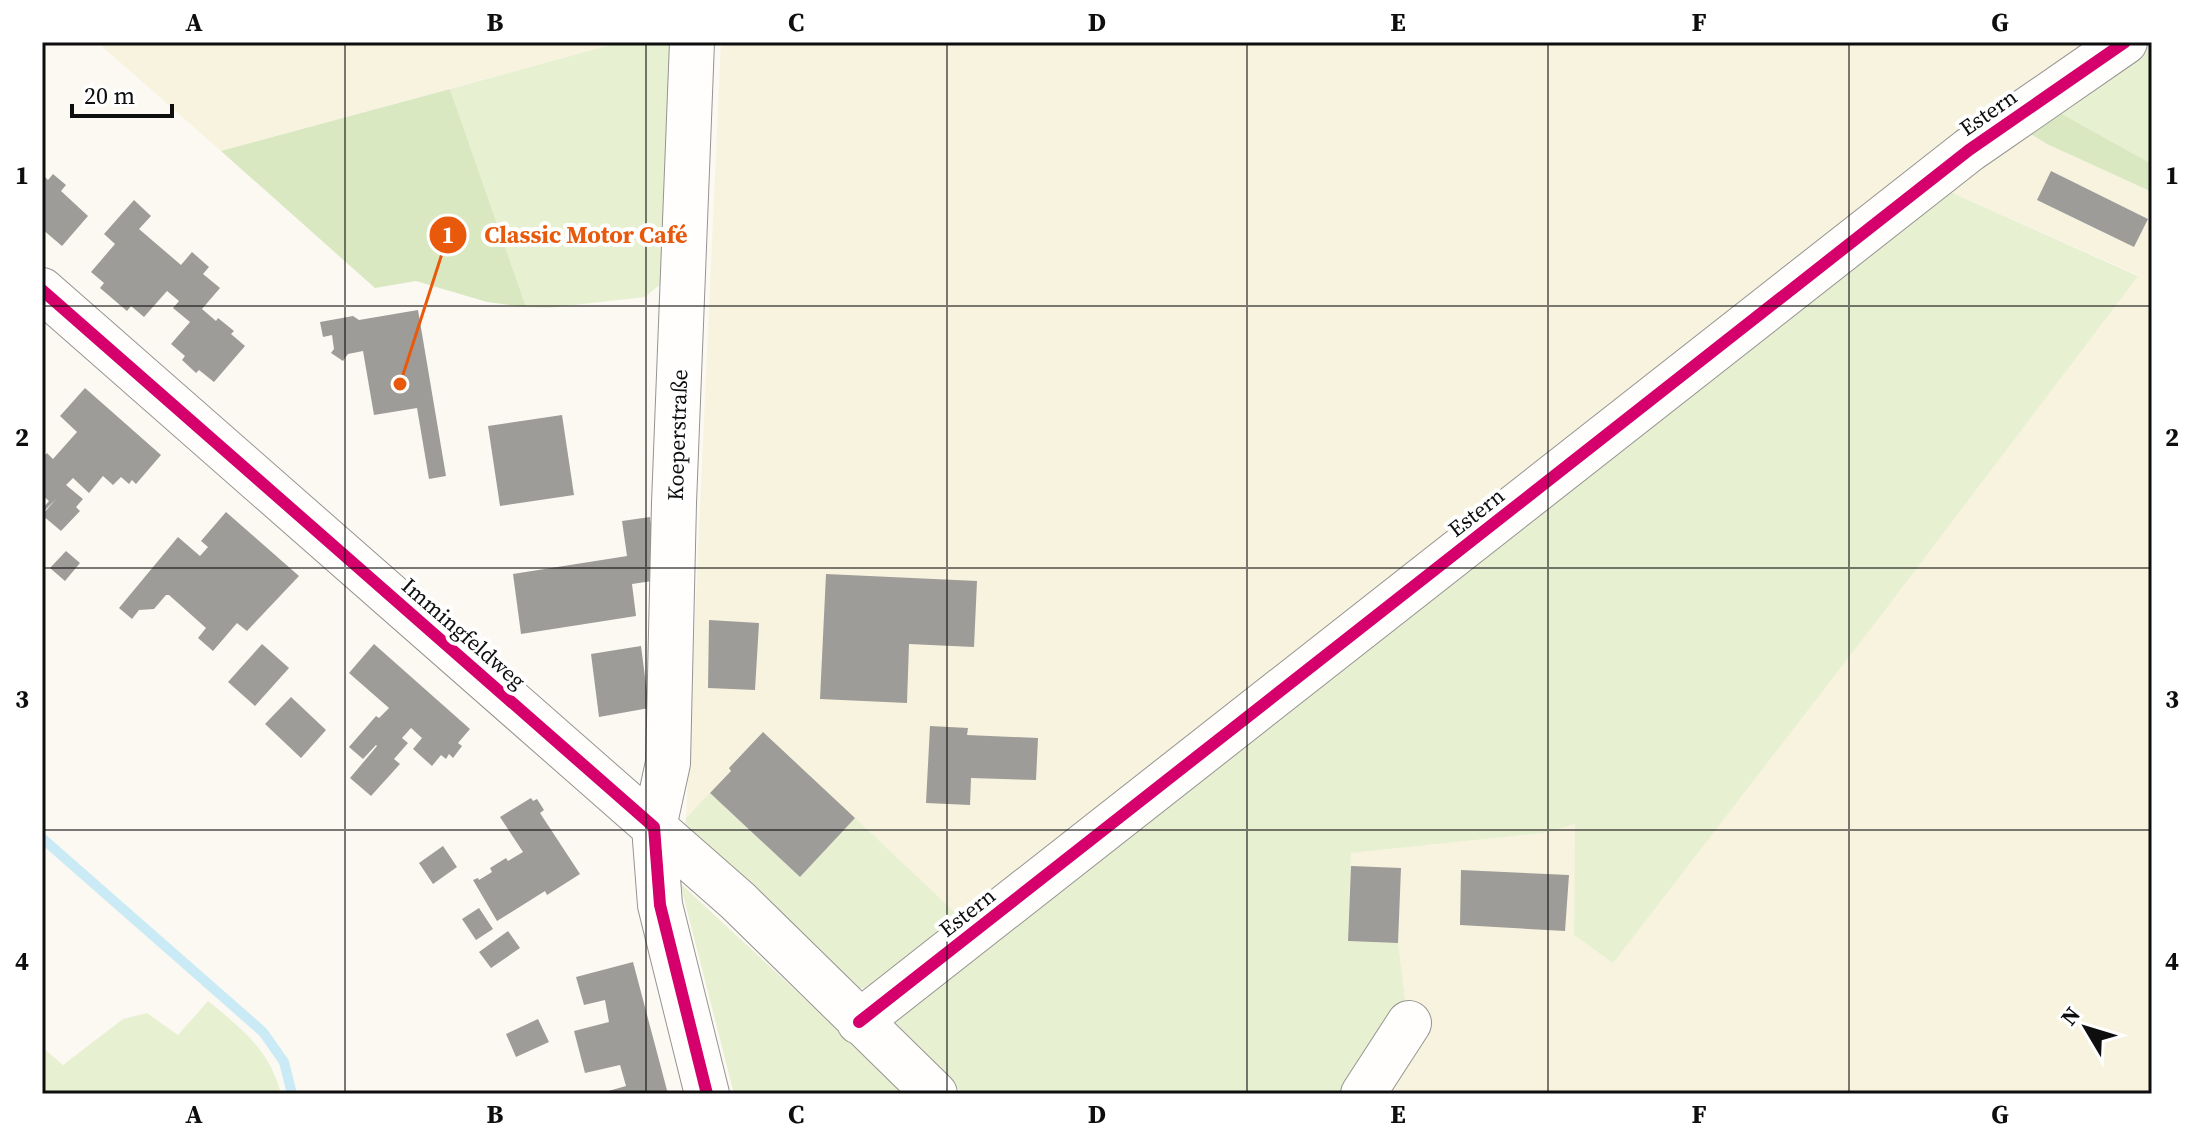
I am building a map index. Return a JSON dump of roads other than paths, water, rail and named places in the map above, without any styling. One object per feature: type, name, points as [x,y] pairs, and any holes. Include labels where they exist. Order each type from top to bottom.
[{"type":"street","name":"Koeperstraße","points":[[654,827],[668,763],[674,503],[692,42]]},
{"type":"street","name":"Estern","points":[[859,1022],[1969,150],[2125,42]]},
{"type":"street","name":"Immingfeldweg","points":[[42,290],[738,901],[935,1094]]},
{"type":"street","points":[[654,827],[660,905],[707,1094]]},
{"type":"street","points":[[1363,1094],[1409,1023]]},
{"type":"waterway","points":[[42,838],[263,1032],[284,1062],[292,1094]]},
{"type":"place","name":"Classic Motor Café","points":[[400,384]]}]
